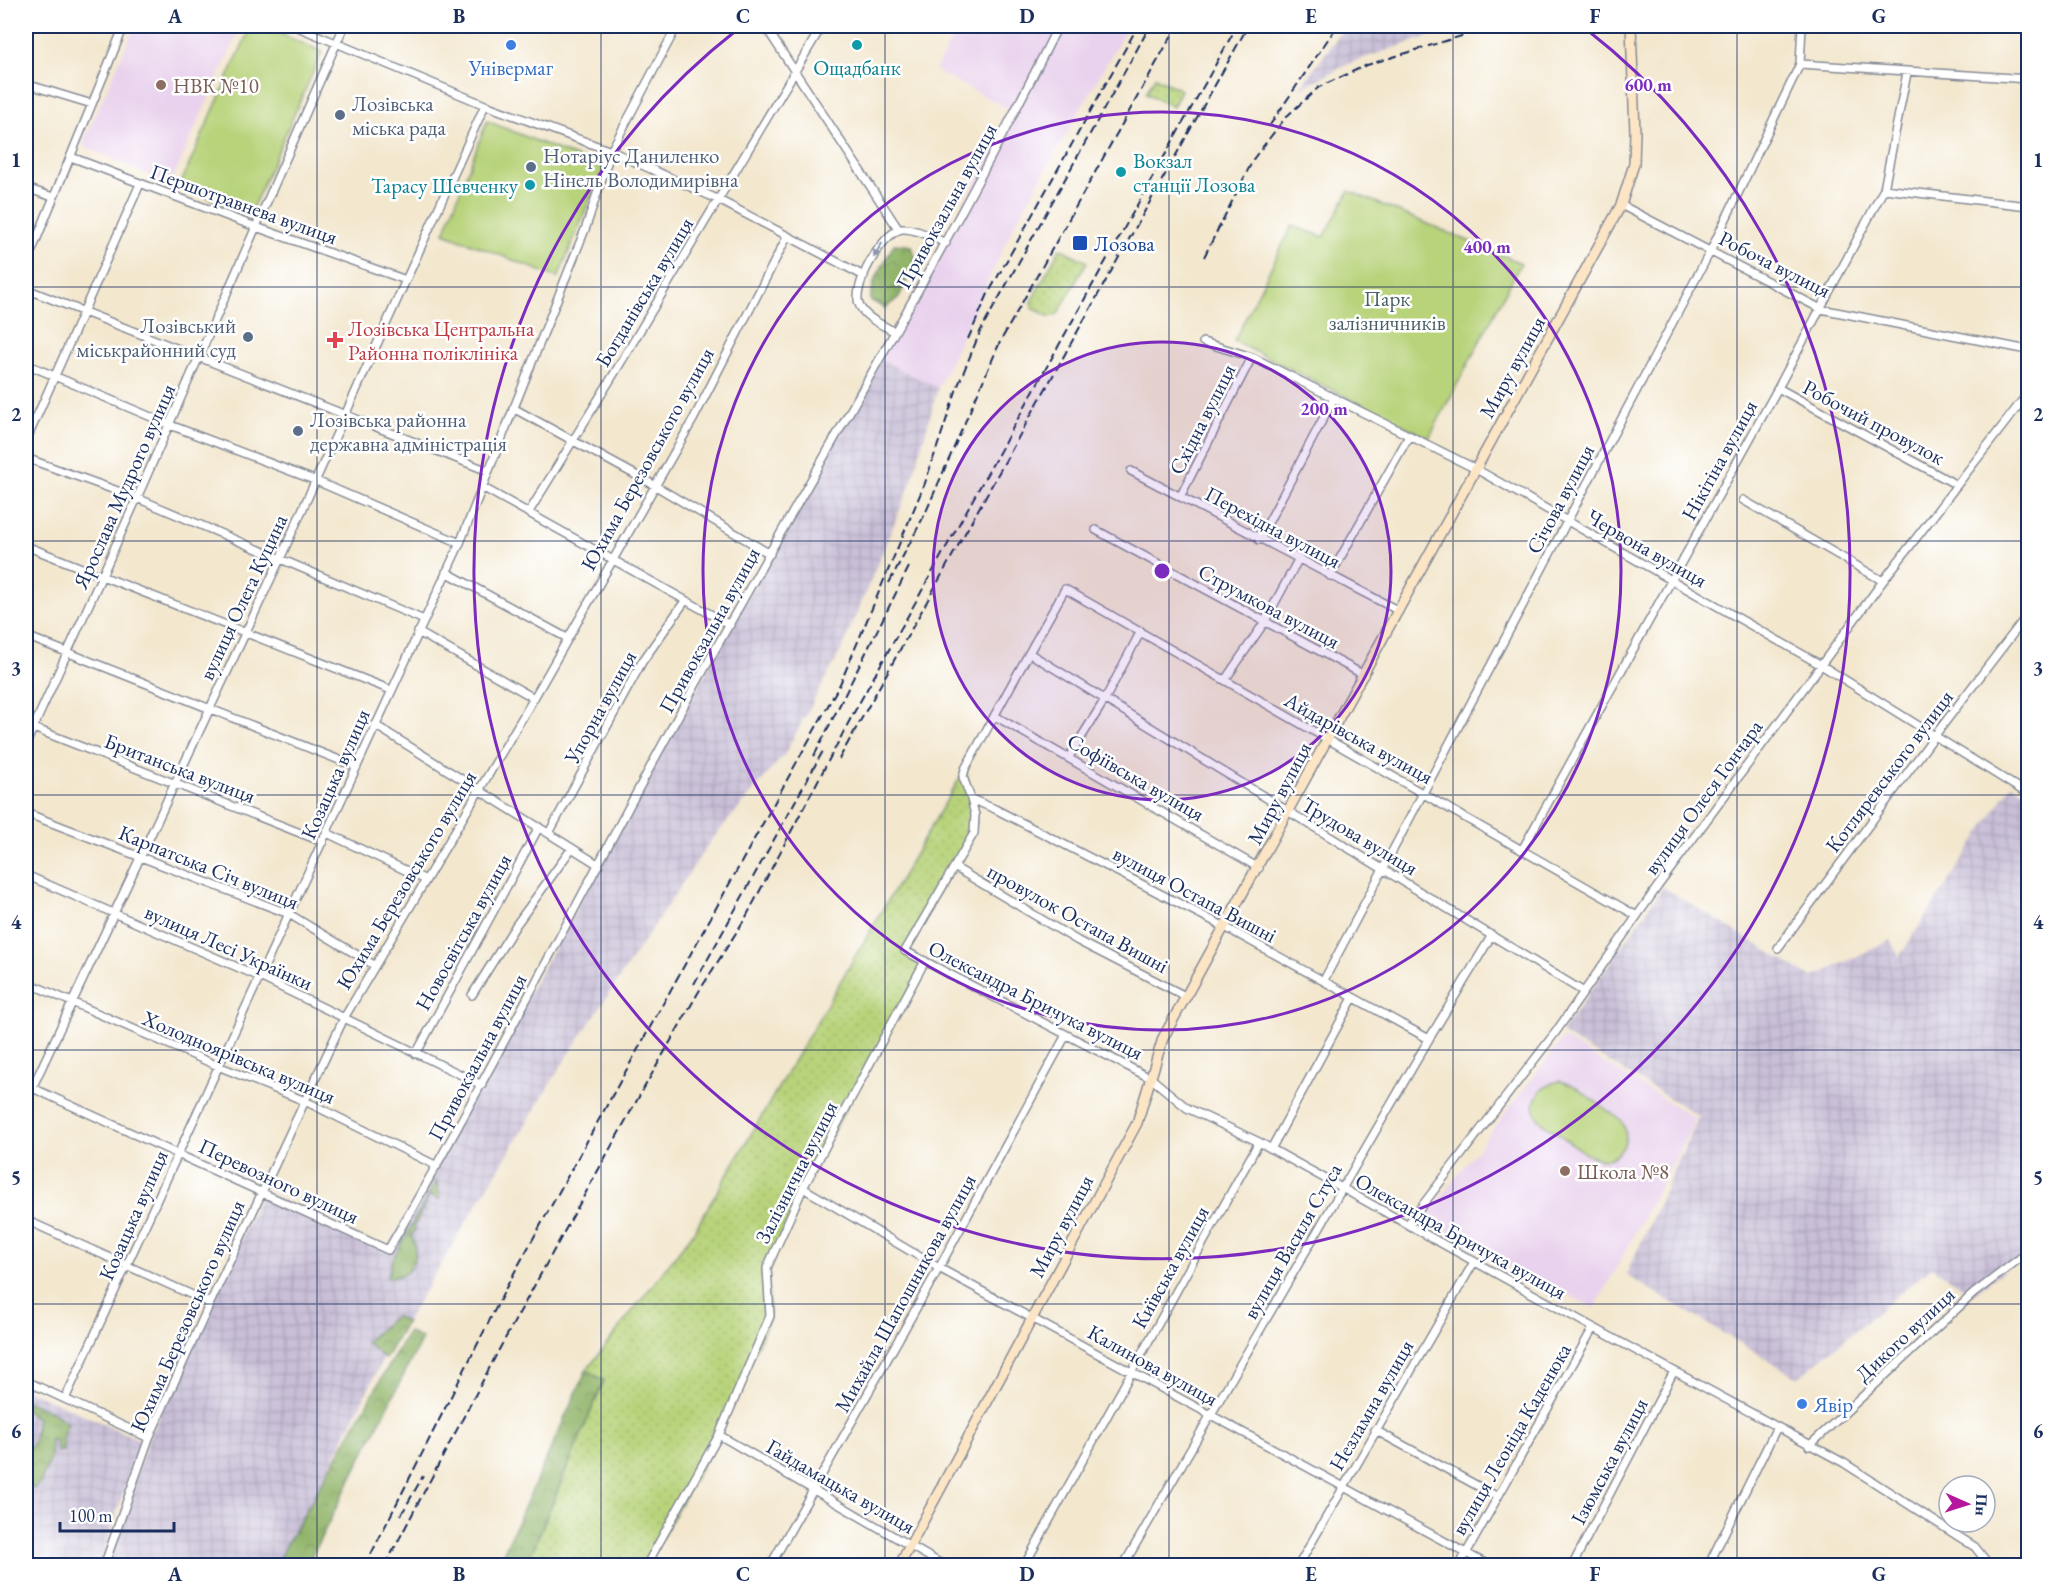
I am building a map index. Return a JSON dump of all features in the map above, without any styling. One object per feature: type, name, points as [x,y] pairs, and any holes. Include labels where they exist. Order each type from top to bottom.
[{"type":"main road","name":"Миру вулиця","points":[[899,1566],[1137,1122],[1163,1038],[1289,814],[1327,740],[1621,205],[1634,164],[1631,26]]},
{"type":"street","points":[[26,265],[124,26]]},
{"type":"street","points":[[295,26],[337,41],[485,105],[611,151],[717,200],[864,276]]},
{"type":"street","name":"Ярослава Мудрого вулиця","points":[[26,744],[29,726],[68,653],[103,576],[344,26]]},
{"type":"street","name":"Козацька вулиця","points":[[65,1399],[128,1268],[218,1066],[460,543],[586,227],[611,151],[677,26]]},
{"type":"street","points":[[765,26],[899,230]]},
{"type":"street","name":"Богданівська вулиця","points":[[529,512],[822,26]]},
{"type":"street","name":"Привокзальна вулиця","points":[[388,1250],[482,1085],[729,626],[945,243],[1058,26]]},
{"type":"street","name":"Січова вулиця","points":[[1324,980],[1711,250],[1800,64],[1802,26]]},
{"type":"street","points":[[1800,64],[1907,73],[2028,79]]},
{"type":"street","name":"Нікітіна вулиця","points":[[1522,850],[1778,388],[1884,189],[1907,73]]},
{"type":"street","points":[[26,84],[92,104]]},
{"type":"street","name":"вулиця Олега Куцина","points":[[26,1101],[29,1086],[72,1004],[243,633],[281,557],[485,105]]},
{"type":"street","name":"Першотравнева вулиця","points":[[70,157],[406,280]]},
{"type":"street","points":[[26,441],[140,184]]},
{"type":"street","points":[[26,188],[53,197]]},
{"type":"street","points":[[1884,189],[2028,206]]},
{"type":"street","name":"Робоча вулиця","points":[[1621,205],[1821,309],[2028,350]]},
{"type":"street","points":[[895,332],[869,317],[860,307],[858,291],[864,276],[885,239],[899,230],[912,230],[945,243]]},
{"type":"street","name":"Юхима Березовського вулиця","points":[[104,1566],[149,1438],[344,1018],[534,698],[611,559],[694,418],[787,237]]},
{"type":"street","points":[[26,289],[488,471]]},
{"type":"street","name":"Червона вулиця","points":[[1203,342],[1252,357],[1476,469],[1821,665],[1936,734],[2028,794]]},
{"type":"street","name":"Східна вулиця","points":[[1180,497],[1252,357]]},
{"type":"street","points":[[26,364],[170,425],[314,480],[460,543]]},
{"type":"street","name":"Робочий провулок","points":[[1778,388],[1955,484]]},
{"type":"street","name":"вулиця Олеся Гончара","points":[[1408,1224],[1584,992],[1883,580],[1955,484],[2028,393]]},
{"type":"street","points":[[1259,540],[1334,398]]},
{"type":"street","points":[[513,408],[654,485],[770,554]]},
{"type":"street","points":[[1330,576],[1409,436]]},
{"type":"street","points":[[26,458],[137,498],[281,557],[424,620]]},
{"type":"street","name":"Перехідна вулиця","points":[[1131,471],[1259,540],[1399,611]]},
{"type":"street","points":[[482,488],[529,512],[729,626]]},
{"type":"street","points":[[1743,500],[1883,580]]},
{"type":"street","name":"Струмкова вулиця","points":[[1096,530],[1263,623],[1364,675]]},
{"type":"street","points":[[26,546],[391,690]]},
{"type":"street","points":[[1225,680],[1263,623],[1298,560]]},
{"type":"street","points":[[446,572],[567,638]]},
{"type":"street","name":"Айдарівська вулиця","points":[[1029,653],[1065,589],[1637,916]]},
{"type":"street","name":"Упорна вулиця","points":[[549,833],[642,662],[685,601]]},
{"type":"street","name":"Котляревського вулиця","points":[[1778,948],[1936,734],[2028,615]]},
{"type":"street","points":[[1069,757],[1104,701],[1141,631]]},
{"type":"street","points":[[418,632],[534,698]]},
{"type":"street","points":[[26,636],[357,767]]},
{"type":"street","points":[[954,867],[974,833],[975,815],[963,777],[965,769],[1029,653]]},
{"type":"street","name":"Трудова вулиця","points":[[1029,653],[1104,701],[1289,814],[1383,868],[1584,992]]},
{"type":"street","name":"Софіївська вулиця","points":[[995,716],[1259,868]]},
{"type":"street","points":[[375,725],[599,865]]},
{"type":"street","name":"Британська вулиця","points":[[29,726],[323,842]]},
{"type":"street","name":"вулиця Остапа Вишні","points":[[971,799],[995,809],[1225,927],[1429,1039]]},
{"type":"street","name":"Карпатська Січ вулиця","points":[[26,813],[289,914],[374,965]]},
{"type":"street","name":"Новосвітська вулиця","points":[[416,1054],[540,827]]},
{"type":"street","points":[[327,833],[426,880]]},
{"type":"street","points":[[472,994],[516,925],[572,848]]},
{"type":"street","name":"Олександра Бричука вулиця","points":[[954,867],[906,951],[1152,1079],[1187,1108],[1271,1149],[1593,1328],[1844,1463],[1975,1547],[1990,1566]]},
{"type":"street","name":"провулок Остапа Вишні","points":[[954,867],[1078,941],[1187,997]]},
{"type":"street","name":"вулиця Лесі Українки","points":[[26,875],[260,977],[482,1085]]},
{"type":"street","name":"вулиця Василя Стуса","points":[[1123,1566],[1209,1415],[1492,935]]},
{"type":"street","name":"Залізнична вулиця","points":[[646,1566],[719,1435],[771,1316],[767,1268],[803,1188],[925,961]]},
{"type":"street","name":"Холодноярівська вулиця","points":[[26,982],[72,1004],[305,1101],[437,1166]]},
{"type":"street","points":[[1271,1149],[1353,998]]},
{"type":"street","name":"Михайла Шапошникова вулиця","points":[[770,1566],[939,1268],[1066,1035]]},
{"type":"street","name":"Перевозного вулиця","points":[[29,1086],[388,1250]]},
{"type":"street","name":"Київська вулиця","points":[[1024,1566],[1258,1142]]},
{"type":"street","name":"Калинова вулиця","points":[[803,1188],[939,1268],[1490,1566]]},
{"type":"street","points":[[26,1220],[128,1268],[210,1303]]},
{"type":"street","name":"Дикого вулиця","points":[[1809,1446],[1973,1294],[2028,1252]]},
{"type":"street","name":"Незламна вулиця","points":[[1298,1566],[1474,1262]]},
{"type":"street","name":"вулиця Леоніда Каденюка","points":[[1459,1566],[1593,1328]]},
{"type":"street","name":"Ізюмська вулиця","points":[[1572,1566],[1674,1371]]},
{"type":"street","points":[[26,1381],[149,1438]]},
{"type":"street","points":[[1708,1566],[1777,1427]]},
{"type":"street","points":[[1375,1431],[1498,1497]]},
{"type":"street","name":"Гайдамацька вулиця","points":[[719,1435],[945,1566]]},
{"type":"shaded area","name":"НВК №10","points":[[135,26],[241,26],[170,185],[82,145]]},
{"type":"shaded area","points":[[958,26],[1128,26],[1012,229],[938,388],[879,359],[1015,112],[935,71]]},
{"type":"shaded area","points":[[1346,26],[1460,26],[1352,62],[1299,89]]},
{"type":"shaded area","points":[[879,359],[938,388],[911,483],[842,649],[784,755],[709,843],[563,1063],[381,1363],[281,1565],[104,1566],[149,1438],[262,1191],[387,1250]]},
{"type":"shaded area","points":[[2012,784],[2028,794],[2028,1252],[1973,1294],[1932,1267],[1798,1378],[1626,1275],[1699,1116],[1561,1033],[1663,887],[1812,978],[1891,940],[1899,957]]},
{"type":"shaded area","name":"Школа №8","points":[[1563,1038],[1696,1119],[1595,1308],[1421,1223]]},
{"type":"shaded area","points":[[26,1389],[140,1440],[100,1565],[26,1565]]},
{"type":"green space","points":[[251,26],[263,26],[322,52],[249,216],[180,185]]},
{"type":"green space","points":[[1155,77],[1181,90],[1173,107],[1146,93]]},
{"type":"green space","points":[[487,121],[603,168],[558,278],[444,233]]},
{"type":"green space","name":"Парк залізничників","points":[[1349,191],[1521,263],[1429,438],[1234,341],[1292,226],[1324,237]]},
{"type":"green space","points":[[894,244],[912,246],[916,260],[899,297],[885,308],[870,300],[874,282]]},
{"type":"green space","points":[[1060,248],[1087,262],[1058,314],[1050,317],[1032,308],[1031,302]]},
{"type":"green space","points":[[965,769],[976,823],[906,950],[925,961],[803,1188],[767,1268],[770,1316],[719,1435],[646,1565],[526,1566],[604,1380],[586,1371],[693,1233]]},
{"type":"green space","points":[[1560,1081],[1574,1086],[1622,1121],[1626,1140],[1616,1155],[1608,1159],[1600,1159],[1583,1152],[1538,1118],[1534,1105],[1538,1094],[1548,1086]]},
{"type":"green space","points":[[436,1181],[441,1200],[430,1195],[414,1227],[416,1229],[411,1236],[415,1258],[412,1265],[402,1275],[387,1277],[393,1259]]},
{"type":"green space","points":[[395,1316],[406,1322],[385,1359],[366,1342]]},
{"type":"green space","points":[[408,1332],[422,1339],[307,1565],[275,1565]]},
{"type":"green space","points":[[586,1371],[604,1380],[526,1565],[498,1565]]},
{"type":"green space","points":[[26,1401],[54,1413],[68,1424],[63,1434],[63,1451],[57,1452],[56,1441],[51,1439],[50,1458],[41,1481],[34,1489],[26,1484],[26,1448],[33,1445],[37,1418],[26,1411]]},
{"type":"railway","points":[[968,339],[988,294],[1138,26]]},
{"type":"railway","points":[[365,1566],[508,1284],[840,684],[925,483],[957,388],[980,332],[1150,26]]},
{"type":"railway","points":[[889,583],[925,514],[1000,342],[1177,26]]},
{"type":"railway","points":[[385,1566],[501,1346],[632,1109],[698,993],[746,917],[852,716],[1237,26]]},
{"type":"railway","points":[[839,759],[1248,26]]},
{"type":"railway","points":[[1270,125],[1337,26]]},
{"type":"railway","points":[[1204,257],[1254,158],[1286,117],[1319,87],[1367,65],[1494,26]]},
{"type":"railway","points":[[814,756],[910,565]]},
{"type":"railway","points":[[694,984],[823,751]]},
{"type":"railway","points":[[401,1515],[423,1476]]},
{"type":"place","name":"Універмаг","points":[[511,45]]},
{"type":"place","name":"Ощадбанк","points":[[857,45]]},
{"type":"place","name":"НВК №10","points":[[161,85]]},
{"type":"place","name":"Лозівська міська рада","points":[[340,115]]},
{"type":"place","name":"Нотаріус Даниленко Нінель Володимирівна","points":[[531,167]]},
{"type":"place","name":"Вокзал станції Лозова","points":[[1121,172]]},
{"type":"place","name":"Тарасу Шевченку","points":[[530,185]]},
{"type":"place","name":"Лозова","points":[[1080,243]]},
{"type":"place","name":"Лозівський міськрайонний суд","points":[[248,337]]},
{"type":"place","name":"Лозівська Центральна Районна поліклініка","points":[[335,340]]},
{"type":"place","name":"Лозівська районна державна адміністрація","points":[[298,431]]},
{"type":"place","name":"Школа №8","points":[[1565,1171]]},
{"type":"place","name":"Явiр","points":[[1802,1404]]}]
